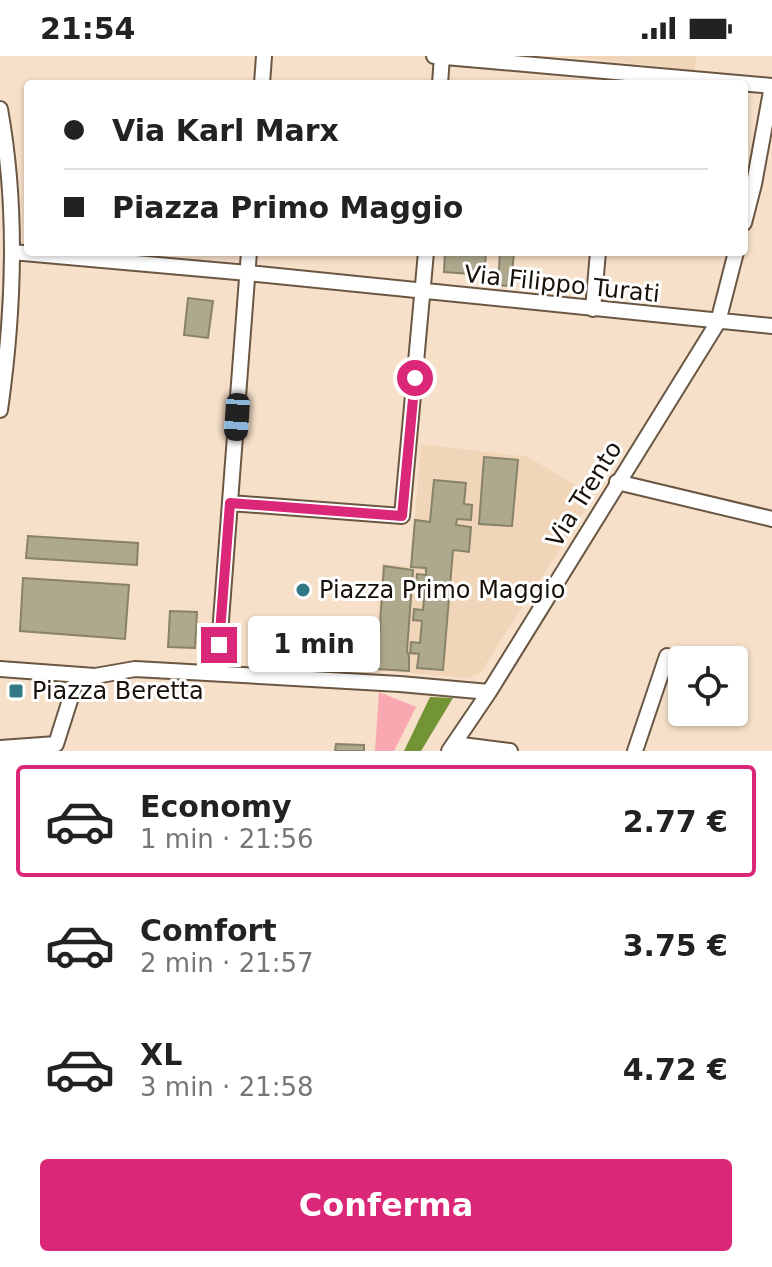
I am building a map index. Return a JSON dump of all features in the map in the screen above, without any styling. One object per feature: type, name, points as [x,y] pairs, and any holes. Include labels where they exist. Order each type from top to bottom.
[{"type":"street","points":[[262,80],[264,56]]},
{"type":"street","points":[[434,56],[654,80]]},
{"type":"street","points":[[440,80],[442,56]]},
{"type":"street","points":[[748,85],[772,86],[748,207]]},
{"type":"street","points":[[0,109],[5,134],[12,252],[0,410]]},
{"type":"street","name":"Via Filippo Turati","points":[[12,252],[24,253]]},
{"type":"street","name":"Via Filippo Turati","points":[[57,256],[772,326]]},
{"type":"street","points":[[217,673],[249,256]]},
{"type":"street","points":[[230,503],[402,516],[426,256]]},
{"type":"street","points":[[593,309],[598,256]]},
{"type":"street","name":"Via Trento","points":[[451,748],[489,692],[718,322],[735,256]]},
{"type":"street","points":[[617,482],[772,519]]},
{"type":"street","points":[[635,751],[667,656]]},
{"type":"street","points":[[0,669],[95,676],[135,669],[489,692]]},
{"type":"street","points":[[0,748],[56,744],[78,675]]},
{"type":"street","points":[[451,748],[510,751]]},
{"type":"shaded area","points":[[563,56],[696,56],[695,70]]},
{"type":"shaded area","points":[[421,444],[528,457],[594,496],[480,673],[469,678],[373,670],[382,564],[411,566]]},
{"type":"shaded area","points":[[379,692],[416,707],[394,751],[375,751]]},
{"type":"shaded area","points":[[430,697],[453,698],[421,751],[404,751]]},
{"type":"building","points":[[445,256],[486,256],[484,275],[444,272]]},
{"type":"building","points":[[500,256],[514,256],[511,286],[498,285]]},
{"type":"building","points":[[188,298],[213,301],[208,338],[184,335]]},
{"type":"building","points":[[484,457],[518,460],[512,526],[479,524]]},
{"type":"building","points":[[434,480],[466,483],[464,504],[472,505],[471,520],[457,519],[456,525],[471,527],[469,552],[453,550],[443,670],[417,668],[419,654],[410,653],[411,642],[420,643],[422,621],[413,620],[414,609],[423,610],[425,585],[416,585],[417,574],[426,575],[426,568],[411,567],[415,520],[430,522]]},
{"type":"building","points":[[28,536],[138,543],[137,565],[26,558]]},
{"type":"building","points":[[384,566],[413,570],[407,651],[409,671],[377,669]]},
{"type":"building","points":[[23,578],[129,585],[125,639],[20,631]]},
{"type":"building","points":[[170,611],[197,612],[195,648],[168,647]]},
{"type":"building","points":[[336,744],[364,745],[364,751],[335,751]]},
{"type":"place","name":"Piazza Primo Maggio","points":[[303,590]]},
{"type":"place","name":"Piazza Beretta","points":[[16,691]]},
{"type":"route","points":[[219,645],[230,503],[402,516],[415,378]]}]
